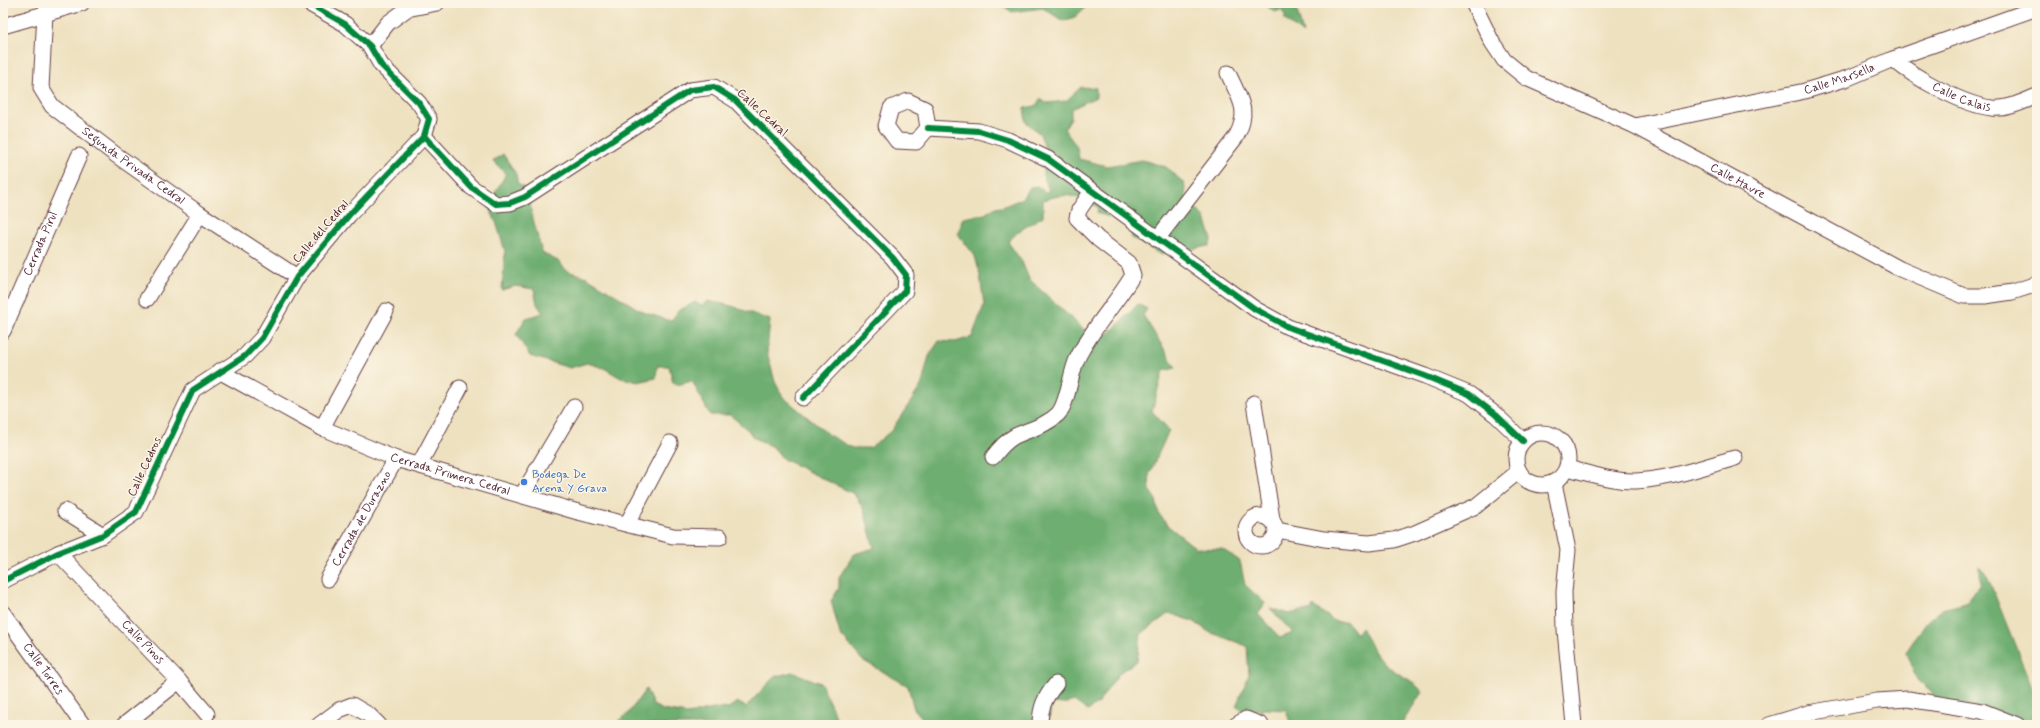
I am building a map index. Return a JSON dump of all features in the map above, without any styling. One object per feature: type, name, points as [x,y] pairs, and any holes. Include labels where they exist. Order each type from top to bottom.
[{"type":"street","points":[[3,26],[82,3]]},
{"type":"street","points":[[308,3],[345,24],[370,46],[381,65],[419,104],[429,119],[424,136]]},
{"type":"street","points":[[370,46],[388,23],[407,9],[437,3]]},
{"type":"street","name":"Calle Havre","points":[[1473,3],[1492,42],[1504,60],[1526,78],[1635,126],[1900,269],[1939,287],[1964,296],[1985,296],[2012,292],[2037,284]]},
{"type":"street","name":"Calle Marsella","points":[[1635,126],[1805,91],[1848,78],[1892,59],[2037,8]]},
{"type":"street","name":"Segunda Privada Cedral","points":[[45,13],[41,88],[52,106],[116,155],[200,214],[297,277]]},
{"type":"street","name":"Calle Calais","points":[[1892,59],[1926,83],[1974,104],[1993,108],[2006,107],[2037,96]]},
{"type":"street","points":[[1157,239],[1236,137],[1243,124],[1244,113],[1228,73]]},
{"type":"street","name":"Calle Cedral","points":[[424,136],[471,187],[496,204],[510,203],[525,197],[690,90],[714,87],[735,100],[893,258],[906,275],[905,291],[802,398]]},
{"type":"street","points":[[928,128],[979,131],[1008,140],[1048,159],[1255,309],[1288,327],[1426,376],[1468,394],[1496,415],[1523,441]]},
{"type":"street","name":"Calle del Cedral","points":[[219,371],[244,356],[262,338],[297,277],[349,215],[424,136]]},
{"type":"street","name":"Cerrada Pirul","points":[[3,331],[78,156]]},
{"type":"street","points":[[993,457],[1002,445],[1015,436],[1043,425],[1059,413],[1064,401],[1072,371],[1081,350],[1133,275],[1129,263],[1098,239],[1077,218],[1079,210],[1092,191]]},
{"type":"street","points":[[147,299],[200,214]]},
{"type":"street","points":[[322,428],[386,311]]},
{"type":"street","name":"Cerrada Primera Cedral","points":[[219,371],[322,428],[396,459],[674,536],[720,537]]},
{"type":"street","name":"Calle Cedros","points":[[3,581],[58,553],[103,535],[136,512],[192,390],[219,371]]},
{"type":"street","points":[[419,465],[460,388]]},
{"type":"street","points":[[1254,403],[1274,525],[1324,539],[1369,543],[1394,540],[1415,533],[1476,506],[1519,471]]},
{"type":"street","points":[[522,495],[574,407]]},
{"type":"street","points":[[1539,433],[1556,437],[1563,443],[1567,451],[1569,460],[1567,468],[1562,477],[1554,483],[1539,486],[1526,480],[1519,471],[1516,458],[1518,449],[1523,441],[1530,436],[1539,433]]},
{"type":"street","points":[[627,524],[670,443]]},
{"type":"street","points":[[1567,468],[1604,477],[1635,481],[1672,475],[1735,458]]},
{"type":"street","name":"Cerrada de Durazno","points":[[328,579],[396,459]]},
{"type":"street","points":[[1554,483],[1568,550],[1564,592],[1565,630],[1574,725]]},
{"type":"street","points":[[65,511],[103,535]]},
{"type":"street","name":"Calle Pinos","points":[[58,553],[179,681],[207,714]]},
{"type":"street","name":"Calle Torres","points":[[3,613],[83,725]]},
{"type":"street","points":[[124,725],[179,681]]},
{"type":"street","points":[[1040,725],[1040,713],[1044,698],[1056,684]]},
{"type":"street","points":[[1769,725],[1808,713],[1877,701],[1908,699],[1982,711],[2018,725]]},
{"type":"street","points":[[320,725],[339,710],[352,705],[369,715],[379,725]]},
{"type":"street","points":[[1236,725],[1246,719],[1261,725]]},
{"type":"green space","points":[[999,3],[1090,3],[1075,17],[1063,21],[1043,8],[1012,12]]},
{"type":"green space","points":[[1264,3],[1295,3],[1303,34],[1285,20],[1285,15],[1281,10],[1274,12]]},
{"type":"green space","points":[[1081,87],[1096,88],[1096,97],[1071,109],[1071,118],[1064,129],[1077,147],[1079,159],[1107,166],[1142,160],[1166,167],[1184,183],[1187,202],[1204,216],[1212,239],[1209,246],[1160,254],[1132,238],[1129,223],[1097,213],[1098,207],[1077,197],[1071,196],[1060,196],[1043,200],[1043,216],[1019,231],[1008,242],[1022,262],[1029,279],[1083,329],[1105,335],[1116,327],[1138,304],[1147,309],[1143,315],[1176,368],[1163,371],[1152,411],[1169,430],[1149,475],[1150,491],[1156,500],[1159,514],[1168,526],[1196,548],[1222,549],[1240,561],[1245,585],[1265,603],[1258,614],[1280,638],[1293,633],[1270,608],[1289,614],[1301,611],[1311,611],[1313,606],[1336,622],[1347,622],[1356,634],[1361,627],[1377,656],[1391,669],[1412,682],[1422,692],[1401,725],[1291,725],[1286,710],[1263,709],[1243,711],[1236,706],[1249,675],[1247,646],[1209,632],[1193,621],[1169,613],[1141,634],[1137,661],[1120,672],[1098,703],[1088,711],[1074,701],[1064,704],[1052,703],[1048,725],[929,725],[914,709],[908,686],[862,660],[840,634],[831,601],[839,588],[839,577],[854,554],[874,548],[864,510],[854,494],[783,459],[774,448],[753,437],[748,430],[730,415],[710,415],[692,381],[677,385],[673,383],[669,366],[657,366],[656,378],[638,382],[621,378],[604,368],[587,363],[570,368],[530,356],[516,334],[526,318],[543,313],[537,304],[534,289],[515,286],[502,290],[505,251],[496,222],[488,205],[506,174],[493,161],[503,154],[516,174],[518,184],[525,188],[542,253],[558,261],[567,271],[587,277],[643,312],[671,321],[678,311],[695,302],[701,306],[708,301],[732,306],[770,320],[767,352],[775,382],[783,397],[829,435],[852,448],[870,448],[891,431],[917,392],[922,384],[929,356],[939,341],[955,342],[972,337],[984,305],[980,275],[975,256],[958,234],[963,218],[985,214],[994,208],[1002,207],[1021,199],[1031,187],[1037,186],[1045,192],[1049,191],[1043,175],[1045,148],[1040,134],[1026,122],[1024,108],[1036,106],[1040,99],[1046,103],[1066,101]]},
{"type":"green space","points":[[1980,567],[1986,573],[2037,700],[2037,725],[2028,725],[2016,716],[2006,723],[1996,715],[1939,705],[1931,692],[1917,680],[1906,652],[1927,621],[1942,609],[1966,603],[1980,584]]},
{"type":"green space","points":[[792,672],[821,683],[841,725],[612,725],[627,715],[646,689],[653,705],[663,710],[687,714],[719,708],[727,709],[737,702],[746,707],[774,677]]},
{"type":"cycle path","points":[[3,581],[58,553],[103,535],[136,512],[193,390],[245,356],[262,338],[297,277],[349,215],[424,136],[429,119],[419,103],[381,65],[370,46],[345,24],[308,3]]},
{"type":"cycle path","points":[[424,136],[471,187],[496,204],[510,203],[525,197],[690,90],[714,87],[735,100],[893,258],[906,275],[905,291],[803,398]]},
{"type":"cycle path","points":[[928,128],[979,131],[1008,140],[1048,159],[1255,309],[1288,327],[1425,376],[1469,394],[1496,415],[1523,441]]},
{"type":"place","name":"Bodega De Arena Y Grava","points":[[524,482]]}]
